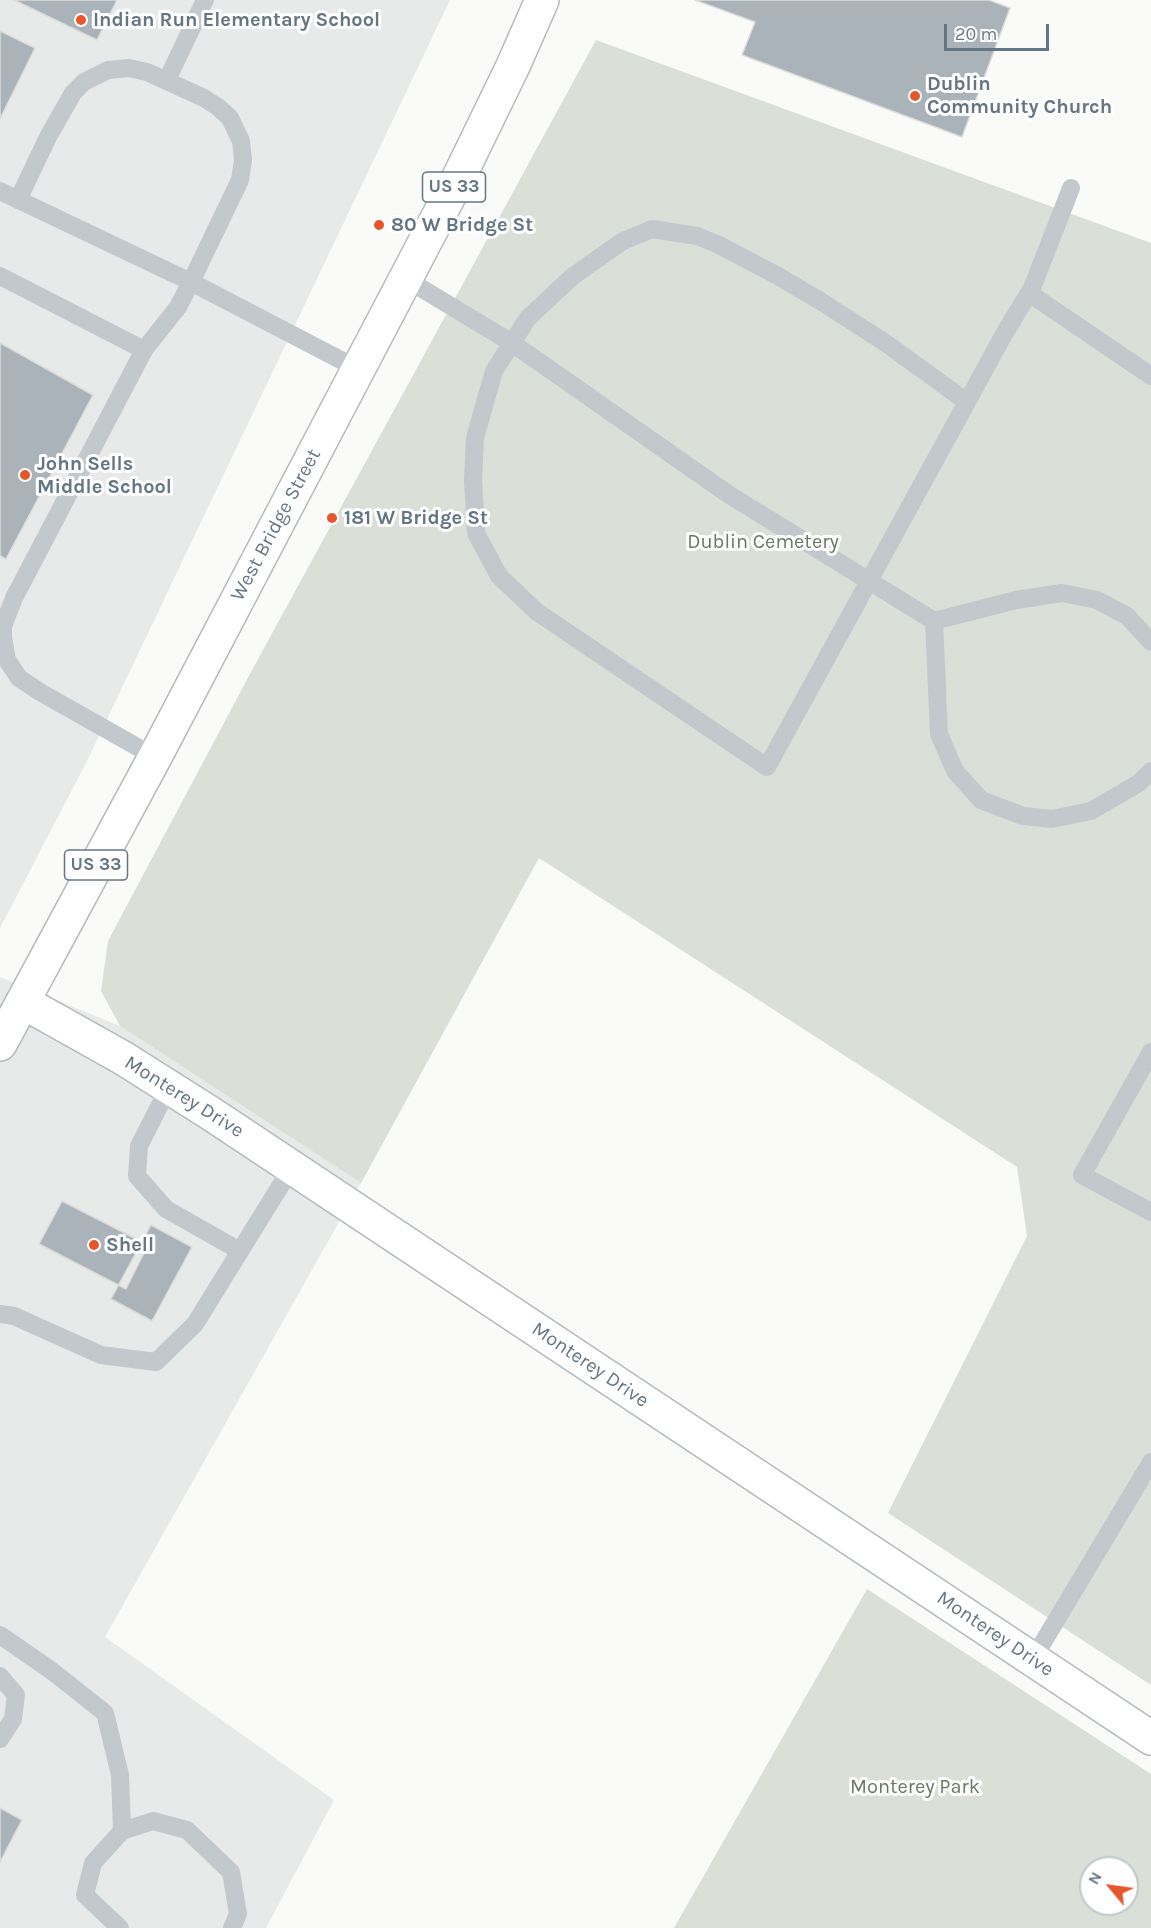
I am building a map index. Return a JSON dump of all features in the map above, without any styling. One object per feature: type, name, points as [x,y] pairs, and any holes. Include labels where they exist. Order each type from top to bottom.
[{"type":"street","name":"West Bridge Street","points":[[0,1044],[155,757],[460,175],[542,0]]},
{"type":"street","name":"Monterey Drive","points":[[23,1002],[169,1087],[292,1167],[1151,1738]]},
{"type":"lane","points":[[167,80],[205,0]]},
{"type":"lane","points":[[18,200],[73,93],[84,82],[108,70],[121,68],[147,72],[167,80],[204,98],[224,112],[238,132],[243,151],[240,180],[178,307],[144,350],[14,598],[7,612],[3,637],[7,660],[19,678],[49,698],[155,757]]},
{"type":"lane","points":[[967,402],[887,344],[778,276],[719,245],[696,236],[652,229],[622,241],[573,276],[528,318],[494,371],[475,438],[473,480],[476,532],[499,576],[537,612],[767,767],[1029,293],[1071,188]]},
{"type":"lane","points":[[0,191],[191,282],[358,369]]},
{"type":"lane","points":[[0,276],[144,350]]},
{"type":"lane","points":[[406,279],[512,342],[728,494],[934,621],[1017,600],[1062,593],[1097,600],[1127,616],[1151,642]]},
{"type":"lane","points":[[1029,293],[1151,375]]},
{"type":"lane","points":[[934,621],[939,734],[955,771],[981,800],[1023,816],[1052,819],[1091,811],[1139,783],[1151,771]]},
{"type":"lane","points":[[1151,1052],[1082,1175],[1151,1212]]},
{"type":"lane","points":[[169,1087],[139,1146],[137,1176],[166,1209],[240,1251]]},
{"type":"lane","points":[[0,1314],[14,1316],[101,1355],[156,1362],[195,1324],[292,1167]]},
{"type":"lane","points":[[1033,1659],[1151,1462]]},
{"type":"lane","points":[[0,1635],[52,1671],[105,1713],[120,1776],[122,1831]]},
{"type":"lane","points":[[0,1676],[16,1695],[13,1719],[0,1739]]},
{"type":"lane","points":[[120,1928],[86,1895],[93,1863],[122,1831],[153,1821],[187,1830],[231,1872],[238,1914],[232,1928]]},
{"type":"shaded area","points":[[0,0],[450,0],[87,761],[0,928]]},
{"type":"shaded area","points":[[0,977],[120,1026],[361,1183],[105,1637],[334,1800],[266,1928],[0,1928]]},
{"type":"green space","name":"Dublin Cemetery","points":[[596,40],[1151,243],[1151,1685],[888,1513],[1027,1236],[1017,1167],[539,858],[361,1183],[120,1026],[101,991],[108,941],[251,672]]},
{"type":"green space","name":"Monterey Park","points":[[867,1589],[1151,1774],[1151,1928],[674,1928]]},
{"type":"building","name":"Indian Run Elementary School","points":[[14,0],[117,0],[97,40]]},
{"type":"building","name":"Dublin Community Church","points":[[695,0],[989,0],[1010,8],[962,137],[742,55],[755,22]]},
{"type":"building","points":[[0,31],[35,48],[0,119]]},
{"type":"building","name":"John Sells Middle School","points":[[0,343],[93,395],[6,559],[0,556]]},
{"type":"building","name":"Shell","points":[[62,1201],[148,1245],[126,1289],[39,1244]]},
{"type":"building","points":[[151,1225],[192,1247],[152,1321],[111,1299]]},
{"type":"building","points":[[0,1808],[22,1820],[0,1862]]},
{"type":"place","name":"Indian Run Elementary School","points":[[81,20]]},
{"type":"place","name":"Dublin Community Church","points":[[915,96]]},
{"type":"place","name":"80 W Bridge St","points":[[379,225]]},
{"type":"place","name":"John Sells Middle School","points":[[25,475]]},
{"type":"place","name":"181 W Bridge St","points":[[332,518]]},
{"type":"place","name":"Shell","points":[[94,1245]]}]
